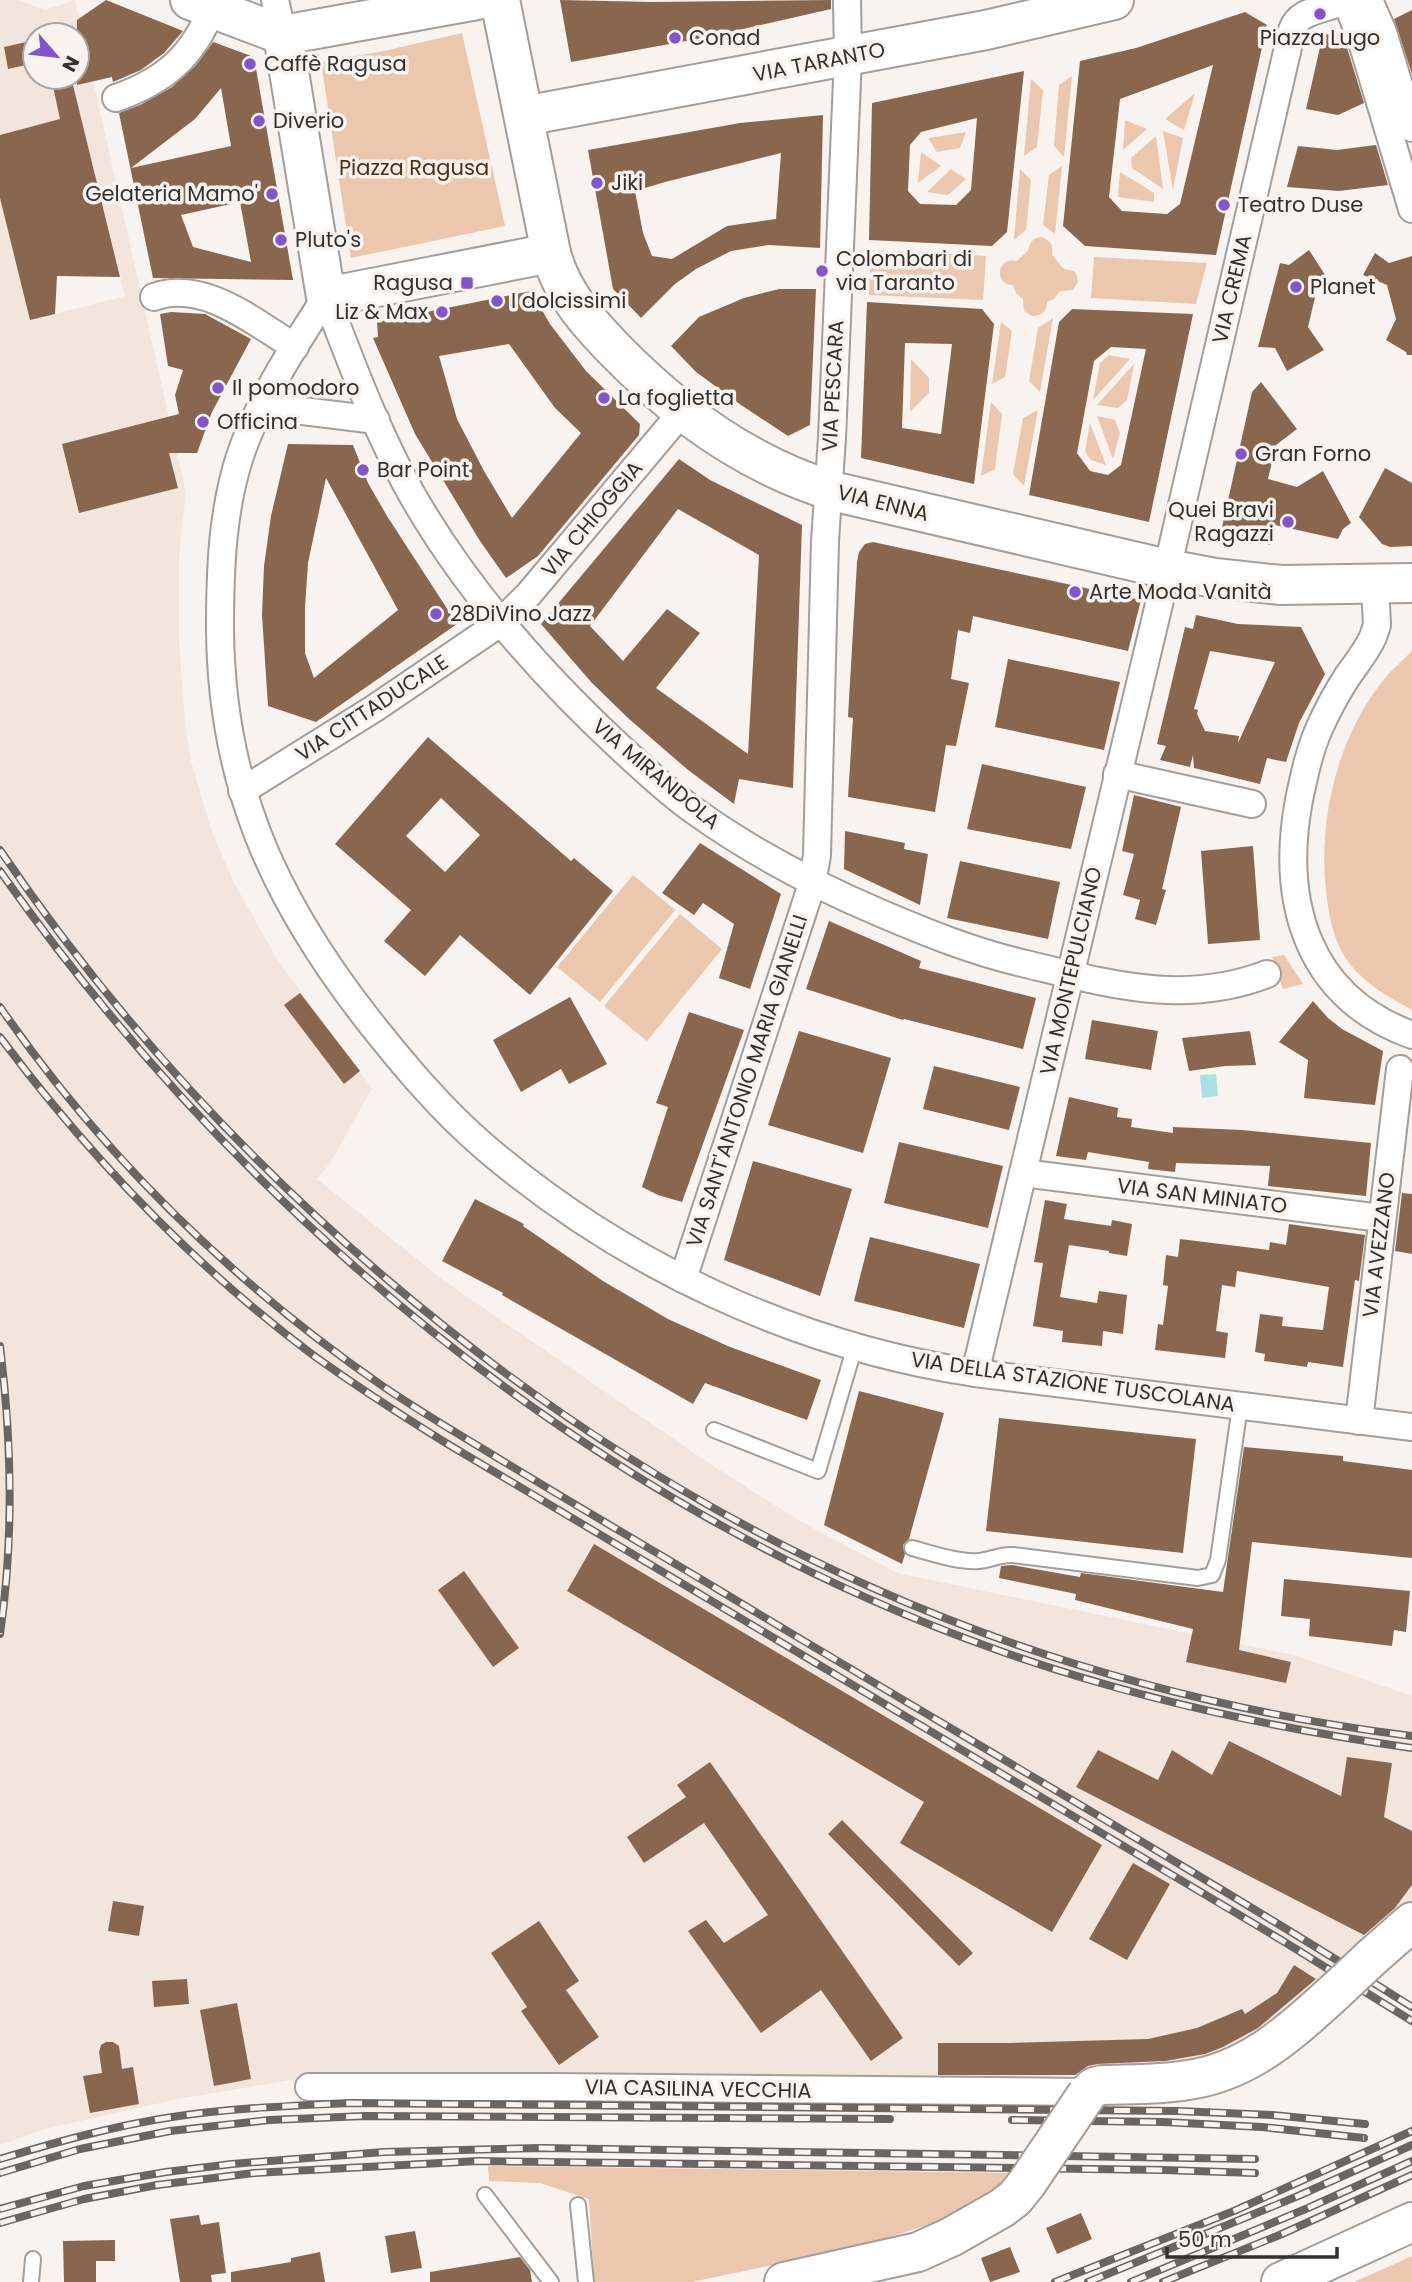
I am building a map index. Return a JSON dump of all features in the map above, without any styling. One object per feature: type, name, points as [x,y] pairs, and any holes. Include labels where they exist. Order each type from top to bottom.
[{"type":"main road","points":[[201,4],[279,17],[477,0]]},
{"type":"main road","points":[[279,17],[326,297],[551,253],[500,0]]},
{"type":"main road","name":"VIA TARANTO","points":[[524,116],[1013,25],[1114,0]]},
{"type":"main road","name":"VIA ENNA","points":[[551,253],[561,282],[586,318],[634,370],[682,412],[745,453],[828,490],[1167,569],[1241,582],[1306,586],[1394,584]]},
{"type":"main road","name":"VIA CASILINA VECCHIA","points":[[1087,2093],[1102,2085],[1189,2080],[1252,2059],[1289,2034],[1412,1922]]},
{"type":"main road","points":[[785,2282],[918,2252],[1002,2208],[1015,2198],[1027,2183],[1087,2093]]},
{"type":"main road","points":[[1281,2282],[1412,2221]]},
{"type":"main road","points":[[1321,2282],[1412,2240]]},
{"type":"street","name":"VIA PESCARA","points":[[812,884],[818,840],[828,490],[848,57],[847,0]]},
{"type":"street","points":[[1345,0],[1361,39],[1412,209]]},
{"type":"street","name":"VIA CREMA","points":[[1167,569],[1292,30],[1304,15],[1345,0]]},
{"type":"street","points":[[1369,0],[1383,32],[1412,128]]},
{"type":"street","points":[[116,98],[152,84],[167,73],[201,33],[201,4]]},
{"type":"street","points":[[154,297],[178,292],[218,302],[295,347]]},
{"type":"street","points":[[326,297],[376,420],[262,406],[326,297]]},
{"type":"street","name":"VIA DELLA STAZIONE TUSCOLANA","points":[[262,406],[245,443],[233,480],[226,516],[220,620],[223,689],[242,791],[276,877],[318,951],[417,1079],[486,1148],[593,1228],[644,1259],[716,1295],[802,1329],[855,1346],[975,1373],[1412,1427]]},
{"type":"street","name":"VIA CHIOGGIA","points":[[500,622],[529,594],[682,412]]},
{"type":"street","name":"VIA MIRANDOLA","points":[[376,420],[417,504],[458,568],[500,622],[582,712],[676,796],[719,828],[812,884],[959,946],[1128,988],[1175,992],[1233,986],[1268,974]]},
{"type":"street","name":"VIA MONTEPULCIANO","points":[[975,1373],[1167,569]]},
{"type":"street","points":[[1394,584],[1373,637],[1329,706],[1306,766],[1293,834],[1292,867],[1297,909],[1317,959],[1345,994],[1358,1005],[1380,1021],[1412,1035]]},
{"type":"street","name":"VIA CITTADUCALE","points":[[242,791],[375,708],[500,622]]},
{"type":"street","points":[[1117,774],[1252,804]]},
{"type":"street","name":"VIA SANT'ANTONIO MARIA GIANELLI","points":[[682,1279],[812,884]]},
{"type":"street","name":"VIA AVEZZANO","points":[[1359,1421],[1400,1069]]},
{"type":"street","name":"VIA SAN MINIATO","points":[[1023,1173],[1381,1218]]},
{"type":"street","name":"VIA CASILINA VECCHIA","points":[[309,2087],[1087,2093]]},
{"type":"lane","points":[[714,1430],[818,1471],[855,1346]]},
{"type":"lane","points":[[912,1548],[973,1561],[1013,1555],[1198,1577],[1212,1575],[1218,1560],[1240,1406]]},
{"type":"lane","points":[[485,2195],[551,2282]]},
{"type":"lane","points":[[578,2205],[586,2282]]},
{"type":"lane","points":[[31,2282],[33,2259]]},
{"type":"shaded area","points":[[0,0],[19,0],[45,10],[75,0],[80,21],[21,21],[21,44],[4,47],[8,69],[21,66],[21,91],[91,91],[91,71],[186,493],[179,555],[179,642],[185,723],[191,761],[211,829],[233,881],[277,959],[372,1088],[331,1162],[317,1179],[443,1280],[707,1462],[800,1521],[897,1573],[1294,1655],[1412,1696],[1412,1905],[1254,2037],[1205,2057],[1135,2074],[1002,2077],[297,2079],[178,2099],[45,2129],[0,2145],[0,198],[30,320],[125,296],[80,115],[0,135]],"holes":[[[161,419],[178,488],[79,513],[62,444]]]},
{"type":"green space","name":"Piazza Ragusa","points":[[462,33],[505,226],[351,258],[321,62]]},
{"type":"green space","points":[[1072,76],[1064,157],[1054,146],[1059,85]]},
{"type":"green space","points":[[1031,79],[1043,90],[1037,147],[1024,156]]},
{"type":"green space","points":[[1195,93],[1184,130],[1165,119]]},
{"type":"green space","points":[[1125,120],[1147,129],[1123,150]]},
{"type":"green space","points":[[1163,131],[1183,138],[1173,190]]},
{"type":"green space","points":[[966,132],[960,148],[937,152],[928,138]]},
{"type":"green space","points":[[1156,136],[1163,189],[1132,168],[1131,158]]},
{"type":"green space","points":[[921,152],[941,166],[918,183]]},
{"type":"green space","points":[[1062,166],[1055,234],[1043,225],[1049,175]]},
{"type":"green space","points":[[951,169],[966,179],[948,195],[927,192]]},
{"type":"green space","points":[[1020,169],[1031,180],[1026,230],[1014,240]]},
{"type":"green space","points":[[1120,172],[1154,193],[1154,202],[1118,197]]},
{"type":"green space","points":[[1041,237],[1051,244],[1052,255],[1062,267],[1074,272],[1078,282],[1073,290],[1060,291],[1054,299],[1047,302],[1043,312],[1032,316],[1024,311],[1023,299],[1016,293],[1013,285],[1003,281],[1000,270],[1006,262],[1017,261],[1032,241]]},
{"type":"green space","points":[[871,250],[986,256],[983,300],[869,295]]},
{"type":"green space","points":[[1094,257],[1207,263],[1196,304],[1091,298]]},
{"type":"green space","points":[[1053,318],[1040,392],[1029,381],[1038,328]]},
{"type":"green space","points":[[1001,322],[1012,331],[1005,377],[992,384]]},
{"type":"green space","points":[[1109,355],[1130,359],[1093,400],[1100,363]]},
{"type":"green space","points":[[911,359],[929,378],[929,393],[910,412]]},
{"type":"green space","points":[[1134,364],[1127,400],[1118,408],[1097,405]]},
{"type":"green space","points":[[991,402],[1002,414],[995,469],[981,476]]},
{"type":"green space","points":[[1038,410],[1024,486],[1013,474],[1023,418]]},
{"type":"green space","points":[[1097,416],[1115,420],[1120,433],[1113,459]]},
{"type":"green space","points":[[1090,423],[1106,465],[1091,460],[1085,452]]},
{"type":"green space","points":[[1412,651],[1412,1010],[1367,981],[1345,957],[1334,934],[1324,863],[1329,806],[1344,751],[1369,701],[1385,678]]},
{"type":"green space","points":[[633,875],[675,910],[600,1002],[557,967]]},
{"type":"green space","points":[[680,914],[722,949],[647,1041],[604,1006]]},
{"type":"green space","points":[[1284,955],[1303,984],[1283,989],[1272,957]]},
{"type":"green space","points":[[488,2166],[1023,2173],[981,2208],[858,2247],[692,2282],[594,2282],[589,2199],[540,2183],[489,2181]]},
{"type":"green space","points":[[1412,2256],[1412,2282],[1354,2282]]},
{"type":"water","points":[[1216,1074],[1218,1096],[1202,1098],[1200,1075]]},
{"type":"building","points":[[106,0],[183,31],[164,53],[141,70],[113,82],[112,77],[91,82],[91,21],[77,20]]},
{"type":"building","points":[[560,0],[831,0],[831,9],[708,37],[571,62]]},
{"type":"building","points":[[1412,10],[1412,74],[1394,19]]},
{"type":"building","points":[[1245,12],[1267,25],[1216,255],[1085,246],[1063,226],[1080,61],[1136,48]],"holes":[[[1213,65],[1180,204],[1167,214],[1122,211],[1109,197],[1120,99]]]},
{"type":"building","points":[[1323,34],[1343,35],[1364,103],[1338,115],[1306,109]]},
{"type":"building","points":[[213,42],[254,57],[293,280],[153,278],[119,113],[172,87],[197,64]],"holes":[[[221,88],[231,146],[131,168],[195,119]],[[240,202],[251,262],[193,247],[181,215]]]},
{"type":"building","points":[[21,43],[21,66],[8,69],[4,47]]},
{"type":"building","points":[[1024,71],[1007,232],[992,246],[869,240],[872,103]],"holes":[[[977,118],[971,190],[956,205],[920,204],[908,191],[910,145],[921,132]]]},
{"type":"building","points":[[54,91],[74,91],[120,277],[57,276],[55,314],[30,320],[0,198],[0,135],[60,119]]},
{"type":"building","points":[[823,115],[820,248],[769,245],[731,251],[696,269],[675,284],[641,318],[613,289],[588,150],[740,123]],"holes":[[[781,153],[776,219],[727,226],[672,259],[652,256],[643,233],[635,191]]]},
{"type":"building","points":[[1376,145],[1388,185],[1339,191],[1287,187],[1298,146],[1337,150]]},
{"type":"building","points":[[1309,250],[1329,281],[1317,289],[1308,327],[1324,350],[1287,371],[1275,348],[1258,347],[1280,263],[1289,265]]},
{"type":"building","points":[[1375,253],[1389,263],[1412,256],[1412,355],[1407,355],[1386,340],[1396,319],[1387,285],[1363,275]]},
{"type":"building","points":[[779,289],[816,289],[810,425],[788,436],[696,372],[671,346],[699,317],[744,298]]},
{"type":"building","points":[[531,291],[550,324],[586,371],[640,424],[639,435],[538,556],[506,578],[480,541],[415,434],[373,338],[378,337],[377,322]],"holes":[[[509,344],[555,408],[581,433],[512,518],[457,419],[439,356]]]},
{"type":"building","points":[[867,302],[982,309],[994,324],[974,484],[861,458]],"holes":[[[905,343],[952,344],[941,434],[902,428]]]},
{"type":"building","points":[[1072,309],[1193,314],[1149,522],[1029,495],[1059,322]],"holes":[[[1111,347],[1146,349],[1121,465],[1108,475],[1090,471],[1077,453],[1094,361]]]},
{"type":"building","points":[[160,314],[205,314],[251,339],[212,412],[197,453],[169,453],[178,488],[79,513],[62,444],[179,414],[175,395],[183,370],[168,366]]},
{"type":"building","points":[[1261,382],[1297,429],[1276,445],[1268,479],[1297,487],[1323,471],[1351,523],[1343,529],[1338,539],[1275,525],[1270,545],[1221,532],[1252,392]]},
{"type":"building","points":[[288,444],[353,445],[368,483],[387,516],[457,624],[316,722],[268,706],[262,615],[264,566],[271,516]],"holes":[[[326,478],[398,610],[314,678],[305,653],[305,607],[308,563]]]},
{"type":"building","points":[[679,459],[710,480],[802,525],[793,788],[739,779],[734,804],[688,770],[628,718],[591,682],[541,624]],"holes":[[[678,509],[759,555],[748,754],[656,688],[700,633],[667,609],[623,661],[590,626]]]},
{"type":"building","points":[[1385,468],[1412,483],[1412,546],[1390,547],[1382,544],[1359,517]]},
{"type":"building","points":[[873,542],[1141,600],[1128,651],[973,616],[970,633],[958,630],[951,679],[969,683],[956,746],[946,745],[935,812],[848,797],[853,718],[848,717],[857,562],[859,552],[865,544]]},
{"type":"building","points":[[1196,615],[1238,624],[1301,627],[1325,674],[1299,723],[1286,762],[1267,758],[1260,784],[1194,768],[1193,755],[1190,767],[1160,760],[1166,746],[1157,744],[1185,627],[1193,629]],"holes":[[[1210,651],[1275,662],[1238,743],[1239,736],[1205,731],[1197,714],[1198,710],[1194,709]]]},
{"type":"building","points":[[1008,659],[1120,682],[1104,750],[995,727]]},
{"type":"building","points":[[428,737],[571,861],[574,858],[613,891],[530,995],[460,935],[425,976],[384,941],[411,910],[335,844]],"holes":[[[441,798],[480,835],[445,872],[406,836]]]},
{"type":"building","points":[[982,764],[1086,787],[1071,849],[967,829]]},
{"type":"building","points":[[1134,795],[1181,807],[1162,889],[1166,890],[1156,925],[1135,919],[1140,900],[1123,895],[1134,854],[1122,851]]},
{"type":"building","points":[[845,831],[905,843],[904,849],[928,854],[920,905],[844,869]]},
{"type":"building","points":[[700,843],[781,894],[750,989],[719,978],[734,924],[703,903],[694,915],[662,893]]},
{"type":"building","points":[[1253,846],[1260,940],[1208,944],[1201,851]]},
{"type":"building","points":[[960,861],[1060,882],[1048,939],[947,918]]},
{"type":"building","points":[[829,921],[921,961],[919,968],[1036,998],[1023,1049],[903,1020],[806,989]]},
{"type":"building","points":[[300,993],[360,1071],[344,1084],[284,1005]]},
{"type":"building","points":[[570,997],[607,1064],[569,1084],[561,1069],[521,1092],[493,1040]]},
{"type":"building","points":[[1313,1001],[1342,1029],[1383,1051],[1375,1105],[1304,1098],[1308,1060],[1279,1042]]},
{"type":"building","points":[[689,1012],[744,1030],[682,1202],[642,1187],[668,1107],[656,1103]]},
{"type":"building","points":[[1092,1020],[1158,1031],[1151,1070],[1085,1059]]},
{"type":"building","points":[[799,1031],[891,1058],[863,1153],[768,1125]]},
{"type":"building","points":[[1250,1031],[1256,1065],[1189,1071],[1182,1038]]},
{"type":"building","points":[[934,1066],[1020,1087],[1009,1130],[923,1109]]},
{"type":"building","points":[[1069,1097],[1118,1108],[1117,1117],[1132,1119],[1131,1127],[1173,1133],[1173,1127],[1242,1130],[1371,1143],[1366,1196],[1268,1186],[1270,1166],[1176,1163],[1175,1172],[1148,1169],[1149,1162],[1088,1152],[1086,1160],[1056,1156]]},
{"type":"building","points":[[899,1142],[1003,1166],[988,1228],[884,1203]]},
{"type":"building","points":[[753,1161],[852,1189],[820,1296],[724,1260]]},
{"type":"building","points":[[1402,1193],[1412,1194],[1412,1254],[1395,1251]]},
{"type":"building","points":[[475,1199],[524,1224],[523,1226],[603,1281],[668,1319],[730,1347],[821,1380],[807,1420],[705,1383],[693,1404],[502,1295],[503,1293],[442,1261]]},
{"type":"building","points":[[1045,1200],[1067,1204],[1064,1219],[1111,1226],[1112,1220],[1132,1224],[1127,1256],[1069,1245],[1060,1297],[1097,1303],[1099,1291],[1127,1295],[1123,1334],[1103,1331],[1102,1346],[1062,1342],[1063,1331],[1033,1326],[1043,1263],[1034,1262]]},
{"type":"building","points":[[1289,1224],[1365,1235],[1359,1281],[1355,1280],[1343,1367],[1308,1362],[1307,1367],[1264,1361],[1265,1354],[1255,1352],[1260,1314],[1283,1317],[1282,1326],[1323,1330],[1329,1287],[1237,1271],[1235,1287],[1222,1285],[1216,1331],[1228,1333],[1225,1358],[1155,1350],[1158,1324],[1163,1325],[1168,1286],[1163,1285],[1166,1255],[1178,1257],[1180,1239],[1269,1250],[1270,1242],[1286,1245]]},
{"type":"building","points":[[870,1237],[980,1264],[964,1328],[854,1301]]},
{"type":"building","points":[[859,1391],[944,1413],[909,1539],[903,1545],[905,1554],[902,1564],[824,1525]]},
{"type":"building","points":[[999,1418],[1196,1439],[1183,1553],[986,1531]]},
{"type":"building","points":[[1244,1447],[1343,1456],[1343,1461],[1412,1470],[1412,1558],[1252,1542],[1239,1650],[1291,1662],[1286,1683],[1186,1662],[1193,1629],[1075,1600],[1076,1594],[999,1578],[1001,1566],[1012,1565],[1080,1577],[1081,1573],[1223,1592]]},
{"type":"building","points":[[594,1544],[1102,1845],[1052,1932],[900,1843],[924,1802],[567,1591]]},
{"type":"building","points":[[464,1571],[519,1648],[493,1667],[438,1590]]},
{"type":"building","points":[[1284,1579],[1410,1591],[1406,1632],[1394,1630],[1392,1646],[1309,1636],[1310,1619],[1281,1616]]},
{"type":"building","points":[[1229,1741],[1341,1796],[1347,1757],[1392,1763],[1384,1817],[1412,1831],[1412,1885],[1395,1908],[1364,1935],[1076,1787],[1098,1750],[1158,1780],[1172,1750],[1212,1775]]},
{"type":"building","points":[[710,1762],[903,2038],[871,2061],[821,1990],[761,2033],[688,1931],[706,1920],[724,1943],[768,1915],[704,1823],[644,1863],[627,1837],[686,1797],[677,1785]]},
{"type":"building","points":[[842,1820],[973,1953],[959,1966],[828,1834]]},
{"type":"building","points":[[1133,1863],[1170,1884],[1127,1960],[1089,1939]]},
{"type":"building","points":[[113,1901],[144,1906],[139,1936],[108,1931]]},
{"type":"building","points":[[539,1921],[579,1981],[566,1990],[599,2037],[559,2065],[521,2011],[527,2007],[491,1953]]},
{"type":"building","points":[[1294,1965],[1316,1979],[1258,2028],[1205,2054],[1165,2061],[1097,2064],[1088,2066],[1075,2075],[938,2075],[938,2043],[1148,2039],[1197,2028],[1242,2009],[1245,2014],[1277,1993]]},
{"type":"building","points":[[187,1979],[189,2004],[154,2007],[152,1981]]},
{"type":"building","points":[[237,2003],[251,2079],[214,2086],[200,2010]]},
{"type":"building","points":[[106,2042],[119,2046],[122,2069],[133,2067],[139,2104],[90,2113],[83,2076],[102,2073],[99,2052],[101,2045]]},
{"type":"building","points":[[1081,2213],[1092,2239],[1057,2254],[1046,2228]]},
{"type":"building","points":[[199,2215],[201,2225],[219,2222],[226,2273],[211,2275],[212,2282],[180,2282],[170,2219]]},
{"type":"building","points":[[415,2231],[422,2268],[391,2273],[385,2236]]},
{"type":"building","points":[[115,2240],[115,2261],[96,2261],[96,2282],[64,2282],[63,2241]]},
{"type":"building","points":[[1010,2247],[1020,2272],[990,2282],[981,2258]]},
{"type":"building","points":[[320,2252],[325,2282],[231,2282],[231,2272],[291,2262],[291,2258]]},
{"type":"building","points":[[520,2257],[530,2270],[532,2282],[430,2282],[430,2272]]},
{"type":"railway","points":[[0,850],[84,965],[177,1075],[278,1180],[386,1279],[501,1370],[620,1452],[745,1525],[873,1588],[1003,1640],[1137,1682],[1205,1699],[1274,1714],[1412,1736]]},
{"type":"railway","points":[[0,871],[95,997],[199,1116],[311,1228],[431,1331],[558,1425],[692,1509],[832,1582],[978,1643],[1031,1662],[1192,1707],[1302,1730],[1412,1748]]},
{"type":"railway","points":[[0,1007],[82,1115],[127,1166],[175,1214],[224,1261],[276,1305],[384,1387],[544,1486],[1239,1900],[1412,2007]]},
{"type":"railway","points":[[0,1037],[70,1124],[145,1207],[226,1284],[329,1367],[446,1443],[1283,1941],[1412,2021]]},
{"type":"railway","points":[[0,1346],[10,1490],[8,1562],[0,1634]]},
{"type":"railway","points":[[0,2159],[107,2130],[172,2117],[238,2109],[349,2103],[1178,2111],[1272,2115],[1365,2124]]},
{"type":"railway","points":[[0,2173],[80,2149],[170,2131],[269,2120],[365,2116],[890,2119]]},
{"type":"railway","points":[[1012,2120],[1163,2122],[1262,2127],[1364,2138]]},
{"type":"railway","points":[[1055,2282],[1234,2211],[1412,2131]]},
{"type":"railway","points":[[1088,2282],[1298,2196],[1412,2145]]},
{"type":"railway","points":[[0,2209],[84,2186],[166,2172],[384,2152],[541,2148],[1255,2159]]},
{"type":"railway","points":[[0,2223],[84,2199],[157,2185],[254,2173],[478,2161],[1255,2173]]},
{"type":"railway","points":[[1131,2282],[1412,2161]]},
{"type":"railway","points":[[1163,2282],[1282,2234],[1412,2175]]},
{"type":"place","name":"Piazza Lugo","points":[[1320,14]]},
{"type":"place","name":"Conad","points":[[675,38]]},
{"type":"place","name":"Caffè Ragusa","points":[[250,64]]},
{"type":"place","name":"Diverio","points":[[259,121]]},
{"type":"place","name":"Jiki","points":[[597,183]]},
{"type":"place","name":"Gelateria Mamo'","points":[[272,194]]},
{"type":"place","name":"Teatro Duse","points":[[1224,205]]},
{"type":"place","name":"Pluto's","points":[[281,240]]},
{"type":"place","name":"Colombari di via Taranto","points":[[822,271]]},
{"type":"place","name":"Ragusa","points":[[467,283]]},
{"type":"place","name":"Planet","points":[[1296,287]]},
{"type":"place","name":"I dolcissimi","points":[[497,301]]},
{"type":"place","name":"Liz & Max","points":[[442,312]]},
{"type":"place","name":"Il pomodoro","points":[[218,388]]},
{"type":"place","name":"La foglietta","points":[[604,398]]},
{"type":"place","name":"Officina","points":[[203,422]]},
{"type":"place","name":"Gran Forno","points":[[1241,454]]},
{"type":"place","name":"Bar Point","points":[[363,470]]},
{"type":"place","name":"Quei Bravi Ragazzi","points":[[1288,522]]},
{"type":"place","name":"Arte Moda Vanità","points":[[1075,592]]},
{"type":"place","name":"28DiVino Jazz","points":[[436,614]]}]
